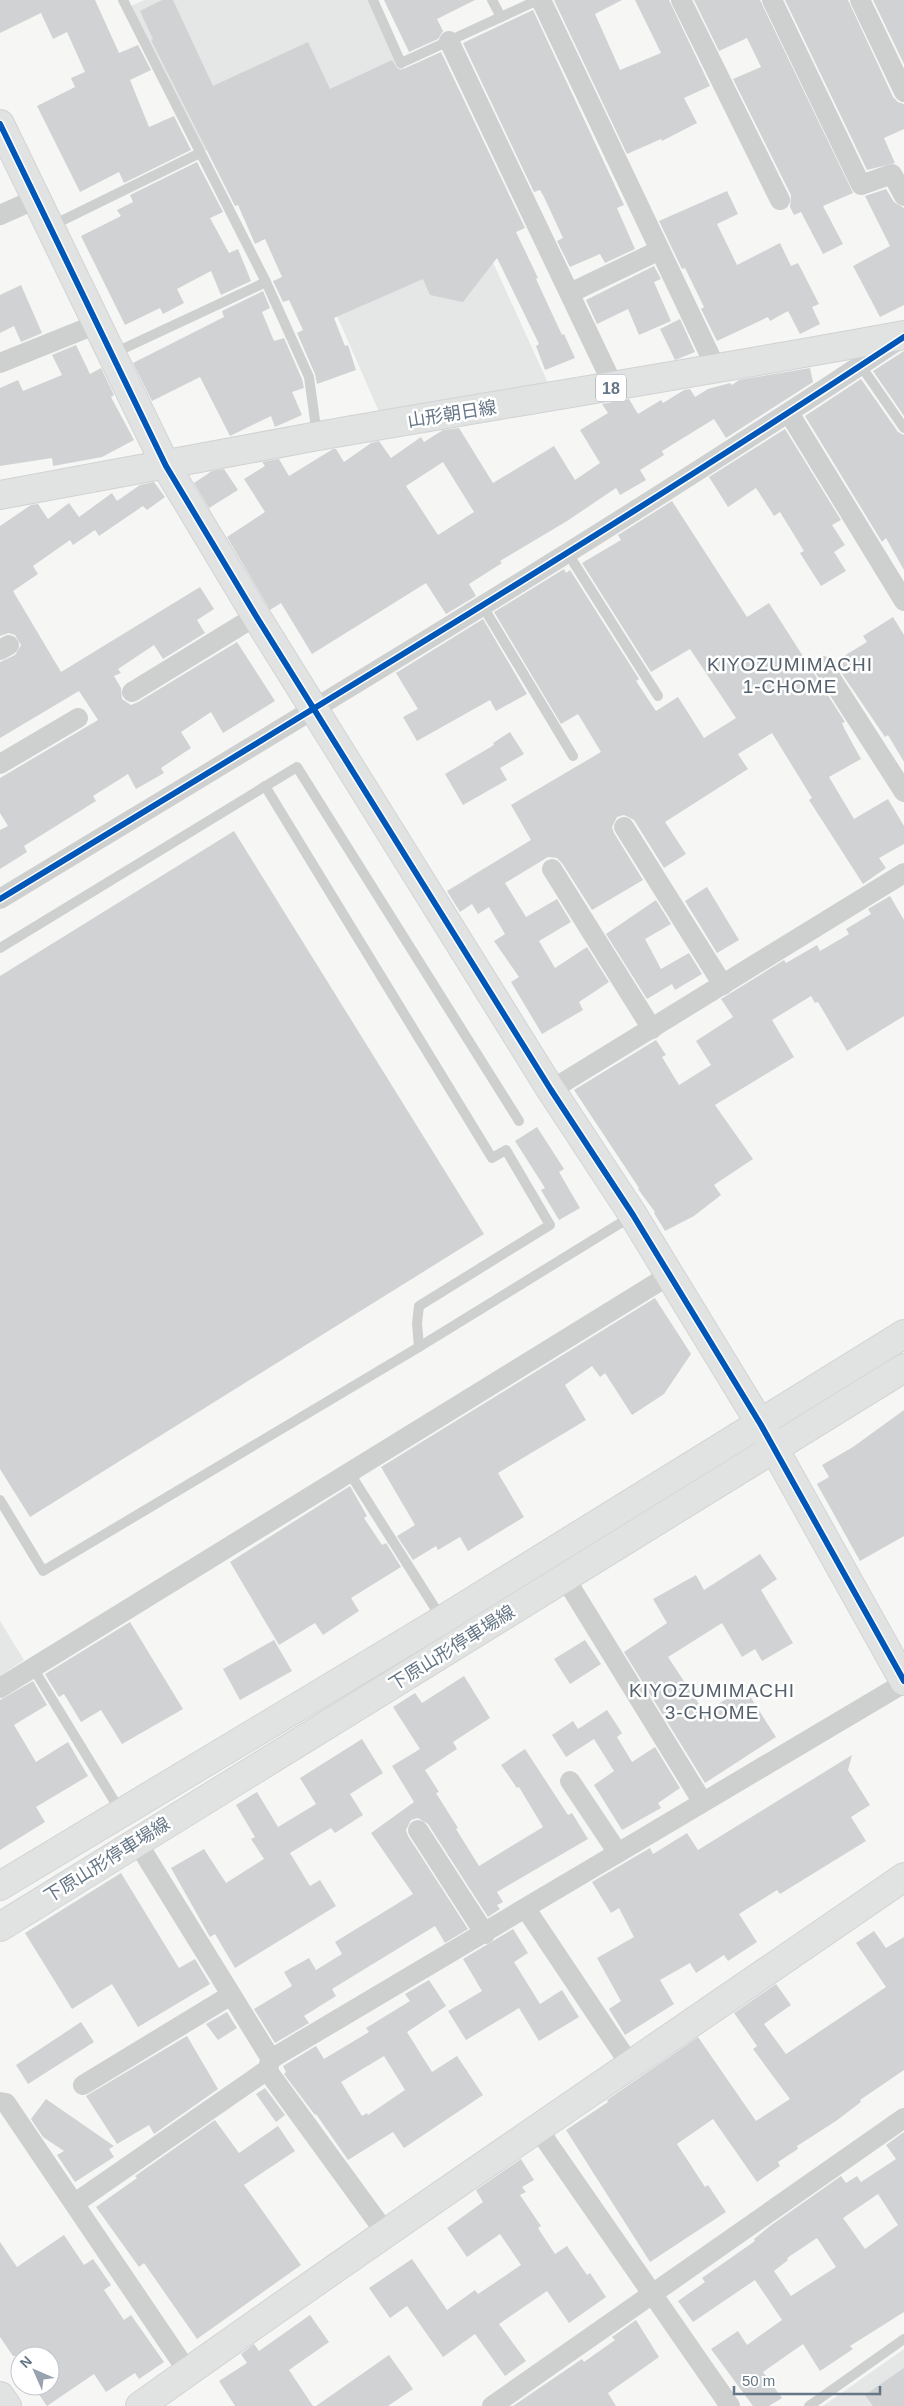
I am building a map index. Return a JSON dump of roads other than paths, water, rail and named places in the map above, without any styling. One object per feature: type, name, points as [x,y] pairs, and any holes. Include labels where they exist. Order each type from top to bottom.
[{"type":"main road","points":[[0,124],[166,466],[256,616],[552,1090],[633,1215],[668,1276],[761,1425],[904,1682]]},
{"type":"main road","name":"山形朝日線","points":[[0,495],[166,466],[317,436],[717,370],[904,336]]},
{"type":"main road","name":"下原山形停車場線","points":[[0,1886],[442,1620],[761,1425],[904,1334]]},
{"type":"main road","name":"下原山形停車場線","points":[[0,1927],[904,1368]]},
{"type":"main road","points":[[140,2406],[385,2232],[631,2066],[904,1877]]},
{"type":"main road","points":[[0,2396],[7,2406]]},
{"type":"street","points":[[539,0],[717,370]]},
{"type":"street","points":[[681,0],[780,200]]},
{"type":"street","points":[[772,0],[862,185],[892,174],[904,196]]},
{"type":"street","points":[[860,0],[904,92]]},
{"type":"street","points":[[449,41],[614,387]]},
{"type":"street","points":[[0,215],[36,199]]},
{"type":"street","points":[[570,293],[660,250]]},
{"type":"street","points":[[0,363],[97,324]]},
{"type":"street","points":[[0,899],[482,605],[789,413],[904,336]]},
{"type":"street","points":[[789,413],[904,600]]},
{"type":"street","points":[[132,692],[256,616]]},
{"type":"street","points":[[823,666],[904,792]]},
{"type":"street","points":[[0,764],[78,718]]},
{"type":"street","points":[[624,827],[722,985]]},
{"type":"street","points":[[552,869],[652,1029]]},
{"type":"street","points":[[552,1090],[904,873]]},
{"type":"street","points":[[0,1688],[668,1276]]},
{"type":"street","points":[[565,1578],[702,1801]]},
{"type":"street","points":[[75,2203],[269,2064],[702,1801],[904,1682]]},
{"type":"street","points":[[570,1781],[618,1853]]},
{"type":"street","points":[[418,1830],[485,1934]]},
{"type":"street","points":[[137,1842],[231,1995],[269,2064],[385,2232]]},
{"type":"street","points":[[526,1909],[631,2066]]},
{"type":"street","points":[[83,2085],[231,1995]]},
{"type":"street","points":[[0,2102],[6,2103],[188,2372]]},
{"type":"street","points":[[492,2406],[652,2296],[904,2118]]},
{"type":"street","points":[[538,2129],[730,2406]]},
{"type":"lane","points":[[123,0],[266,282],[309,377],[317,436]]},
{"type":"lane","points":[[373,0],[401,63],[539,0]]},
{"type":"lane","points":[[492,0],[501,17]]},
{"type":"lane","points":[[50,226],[200,154]]},
{"type":"lane","points":[[111,354],[266,282]]},
{"type":"lane","points":[[861,366],[904,428]]},
{"type":"lane","points":[[567,552],[658,696]]},
{"type":"lane","points":[[482,605],[573,756]]},
{"type":"lane","points":[[0,948],[297,767],[519,1121]]},
{"type":"lane","points":[[266,786],[492,1158],[506,1150],[550,1226],[419,1306],[417,1323],[419,1347]]},
{"type":"lane","points":[[0,1500],[43,1571],[419,1347],[633,1215]]},
{"type":"lane","points":[[348,1472],[442,1620]]},
{"type":"lane","points":[[33,1668],[121,1812]]},
{"type":"lane","points":[[809,2406],[904,2339]]},
{"type":"district","name":"KIYOZUMIMACHI 1-CHOME","points":[[790,675]]},
{"type":"district","name":"KIYOZUMIMACHI 3-CHOME","points":[[712,1701]]}]
